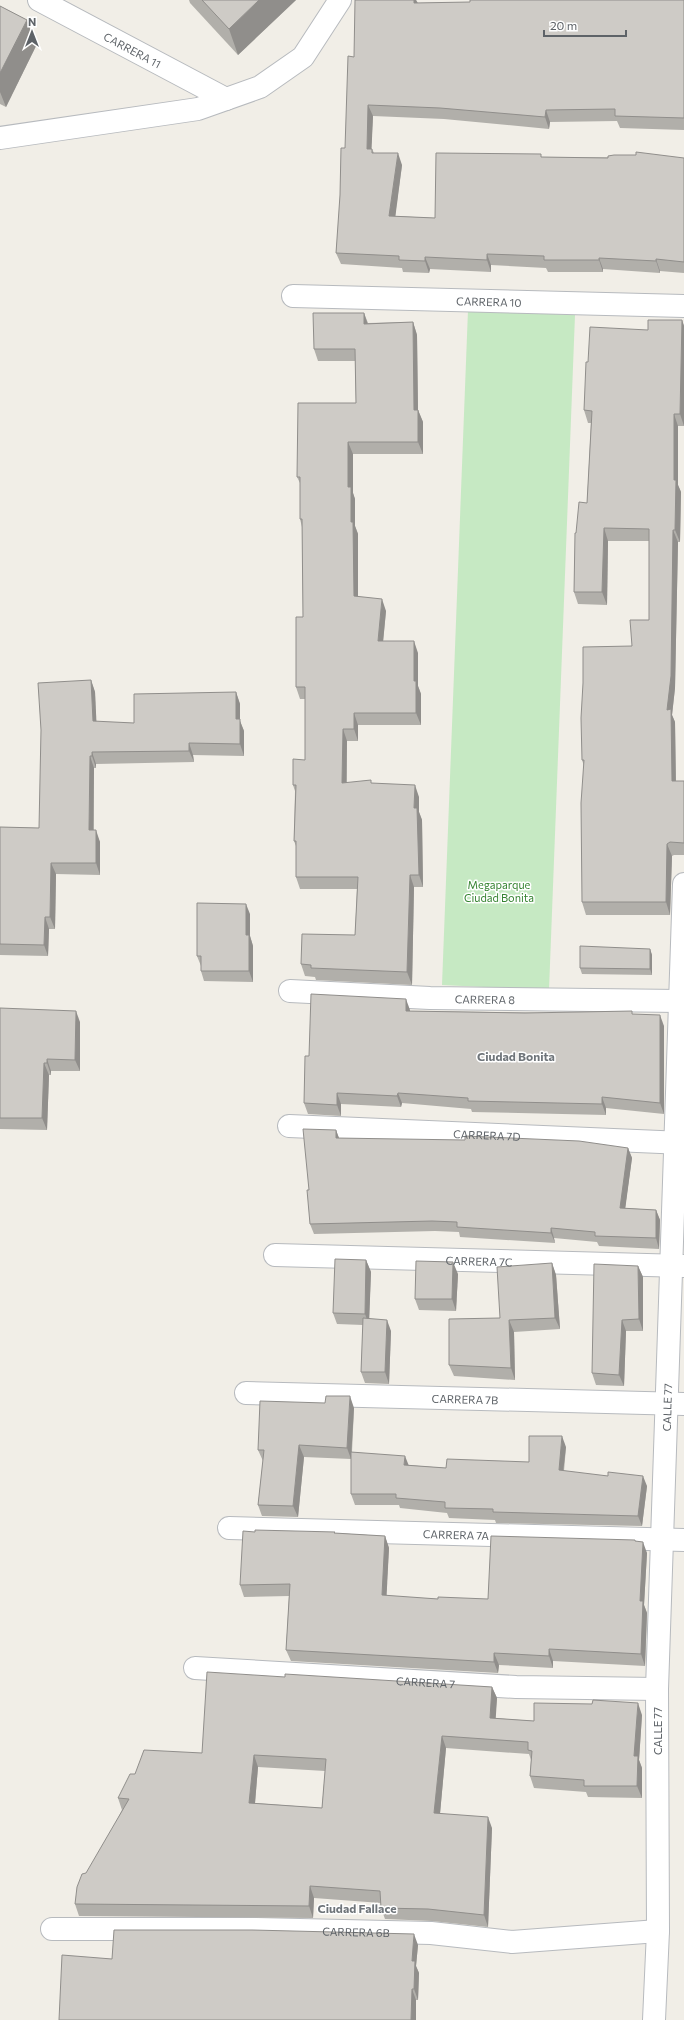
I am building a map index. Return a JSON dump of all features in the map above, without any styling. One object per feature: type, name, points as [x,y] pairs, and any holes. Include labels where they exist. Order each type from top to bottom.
[{"type":"street","name":"CARRERA 11","points":[[39,0],[226,99]]},
{"type":"street","points":[[0,138],[198,109],[260,87],[303,57],[340,0]]},
{"type":"street","name":"CARRERA 10","points":[[293,296],[684,306]]},
{"type":"street","name":"CALLE 77","points":[[654,2020],[658,1931],[657,1689],[662,1539],[675,1404],[678,1266],[680,1000],[684,884]]},
{"type":"street","name":"CARRERA 8","points":[[290,991],[430,998],[680,1000]]},
{"type":"street","name":"CARRERA 7D","points":[[289,1126],[679,1143]]},
{"type":"street","name":"CARRERA 7C","points":[[275,1255],[678,1266]]},
{"type":"street","name":"CARRERA 7B","points":[[246,1393],[675,1404]]},
{"type":"street","name":"CARRERA 7A","points":[[229,1528],[684,1540]]},
{"type":"street","name":"CARRERA 7","points":[[195,1668],[516,1687],[657,1689]]},
{"type":"street","name":"CARRERA 6B","points":[[52,1929],[256,1929],[431,1933],[512,1942],[658,1931]]},
{"type":"green space","name":"Megaparque Ciudad Bonita","points":[[468,310],[575,315],[549,990],[442,985]]},
{"type":"building","points":[[202,0],[259,0],[229,29]]},
{"type":"building","points":[[355,0],[414,0],[414,3],[470,2],[470,0],[684,0],[684,118],[615,116],[615,109],[546,110],[545,117],[440,108],[368,105],[367,149],[372,149],[372,153],[398,153],[389,216],[435,218],[436,153],[541,154],[541,157],[608,158],[608,156],[614,155],[636,155],[636,152],[684,158],[684,262],[656,259],[656,261],[599,258],[599,260],[544,260],[544,256],[487,254],[487,260],[425,257],[425,261],[399,260],[399,256],[336,253],[340,195],[341,148],[345,148],[348,56],[354,57]]},
{"type":"building","points":[[0,6],[27,20],[0,73]]},
{"type":"building","points":[[313,313],[364,313],[364,324],[413,322],[414,410],[418,410],[418,442],[348,442],[348,487],[351,487],[351,522],[353,522],[354,596],[382,599],[378,641],[414,641],[416,713],[354,713],[354,729],[343,729],[342,783],[371,780],[371,783],[415,785],[414,808],[417,808],[419,875],[410,875],[407,972],[311,968],[311,965],[301,964],[302,934],[355,935],[358,877],[296,877],[296,841],[294,841],[296,785],[293,785],[293,759],[305,760],[305,687],[296,687],[296,617],[303,617],[302,519],[300,519],[300,477],[297,477],[298,403],[356,403],[355,349],[314,349]]},
{"type":"building","points":[[648,320],[682,320],[680,414],[674,414],[674,480],[676,480],[675,530],[673,530],[671,676],[667,710],[671,709],[672,781],[684,781],[684,843],[670,842],[667,844],[666,902],[582,902],[581,803],[584,760],[582,760],[581,718],[583,647],[632,646],[630,620],[649,620],[649,529],[604,528],[602,592],[574,592],[575,533],[579,502],[587,503],[592,411],[584,410],[586,362],[588,362],[590,327],[648,330]]},
{"type":"building","points":[[91,680],[93,721],[134,723],[134,694],[236,692],[236,719],[240,719],[240,744],[189,743],[189,751],[92,752],[92,756],[90,756],[89,830],[96,830],[96,863],[51,863],[50,917],[45,917],[44,945],[0,944],[0,827],[39,828],[41,730],[38,683]]},
{"type":"building","points":[[197,903],[246,904],[246,935],[249,935],[249,971],[201,971],[201,956],[197,956]]},
{"type":"building","points":[[580,946],[650,949],[650,969],[580,968]]},
{"type":"building","points":[[311,994],[406,999],[406,1011],[525,1013],[632,1011],[632,1014],[660,1015],[660,1103],[602,1097],[602,1104],[468,1101],[468,1098],[398,1093],[397,1096],[337,1093],[337,1105],[304,1103],[305,1056],[309,1056]]},
{"type":"building","points":[[0,1008],[76,1011],[75,1060],[47,1059],[47,1063],[44,1063],[42,1118],[0,1118]]},
{"type":"building","points":[[303,1129],[336,1130],[336,1138],[465,1140],[465,1136],[579,1141],[628,1148],[620,1208],[656,1210],[656,1238],[595,1236],[595,1232],[551,1228],[551,1233],[457,1227],[457,1222],[432,1221],[310,1224],[307,1190],[309,1190]]},
{"type":"building","points":[[335,1259],[366,1260],[365,1314],[333,1313]]},
{"type":"building","points":[[416,1261],[453,1262],[452,1299],[415,1299]]},
{"type":"building","points":[[552,1263],[555,1318],[509,1320],[511,1368],[449,1365],[449,1319],[500,1318],[497,1267]]},
{"type":"building","points":[[594,1264],[638,1266],[639,1319],[622,1320],[619,1375],[592,1373]]},
{"type":"building","points":[[363,1318],[387,1320],[385,1372],[361,1372]]},
{"type":"building","points":[[326,1396],[350,1396],[347,1448],[299,1445],[293,1506],[258,1505],[264,1450],[258,1450],[260,1401],[325,1403]]},
{"type":"building","points":[[529,1436],[562,1436],[559,1470],[608,1476],[608,1472],[643,1476],[638,1516],[493,1512],[493,1509],[445,1508],[445,1502],[396,1498],[396,1494],[351,1494],[351,1452],[405,1456],[404,1465],[446,1468],[447,1459],[529,1462]]},
{"type":"building","points":[[255,1530],[335,1532],[334,1533],[385,1536],[382,1595],[438,1599],[438,1597],[488,1599],[491,1536],[635,1540],[643,1542],[640,1601],[643,1601],[641,1654],[549,1649],[549,1656],[494,1653],[494,1662],[286,1650],[290,1584],[240,1585],[243,1531],[255,1532]]},
{"type":"building","points":[[207,1672],[285,1677],[285,1674],[492,1687],[490,1718],[534,1721],[534,1703],[592,1704],[593,1700],[638,1703],[634,1756],[638,1756],[637,1786],[584,1786],[584,1780],[530,1776],[532,1751],[528,1750],[528,1742],[442,1736],[434,1813],[488,1817],[484,1915],[428,1909],[381,1908],[380,1891],[310,1886],[309,1906],[75,1904],[77,1887],[82,1874],[86,1873],[129,1799],[118,1798],[130,1774],[135,1774],[144,1750],[202,1753]],"holes":[[[254,1755],[326,1759],[322,1808],[249,1803]]]},
{"type":"building","points":[[114,1930],[252,1930],[414,1934],[412,1961],[415,1961],[411,2020],[59,2020],[62,1955],[112,1959]]},
{"type":"district","name":"Ciudad Bonita","points":[[516,1056]]},
{"type":"district","name":"Ciudad Fallace","points":[[357,1908]]}]
